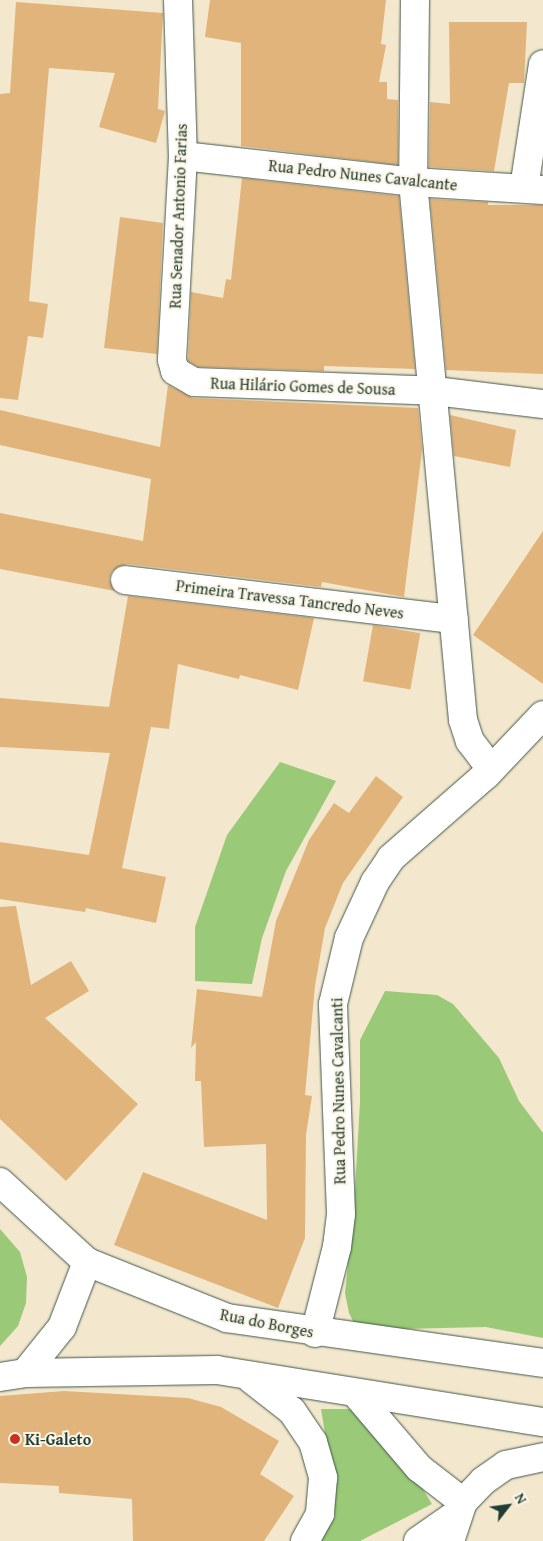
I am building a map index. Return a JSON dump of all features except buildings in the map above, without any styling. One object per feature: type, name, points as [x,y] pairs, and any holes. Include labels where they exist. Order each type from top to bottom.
[{"type":"street","name":"Rua Senador Antonio Farias","points":[[174,371],[172,360],[184,156],[178,0]]},
{"type":"street","points":[[415,0],[413,182],[435,390],[463,720],[470,741],[496,763]]},
{"type":"street","points":[[533,189],[543,64]]},
{"type":"street","name":"Rua Pedro Nunes Cavalcante","points":[[184,156],[413,182],[533,189]]},
{"type":"street","name":"Rua Hilário Gomes de Sousa","points":[[174,371],[194,382],[435,390],[543,404]]},
{"type":"street","name":"Primeira Travessa Tancredo Neves","points":[[125,580],[454,619]]},
{"type":"street","name":"Rua Pedro Nunes Cavalcanti","points":[[315,1332],[337,1247],[341,1214],[333,1004],[349,938],[375,882],[391,858],[496,763],[543,715]]},
{"type":"street","name":"Rua do Borges","points":[[0,1182],[87,1262],[226,1318],[541,1364]]},
{"type":"street","points":[[13,1375],[62,1327],[87,1262]]},
{"type":"street","points":[[13,1375],[217,1370],[356,1394],[543,1422]]},
{"type":"street","points":[[247,1376],[292,1411],[313,1442],[323,1478],[322,1496],[320,1514],[305,1541]]},
{"type":"street","points":[[356,1394],[419,1468],[461,1507]]},
{"type":"street","points":[[418,1541],[461,1507],[483,1480],[506,1464],[543,1457]]},
{"type":"street","points":[[450,1541],[461,1507]]},
{"type":"green space","points":[[280,762],[336,781],[286,871],[262,938],[252,984],[195,981],[195,927],[227,835]]},
{"type":"green space","points":[[385,991],[437,995],[453,1004],[499,1058],[519,1101],[543,1133],[543,1338],[486,1327],[401,1329],[355,1325],[349,1313],[345,1293],[354,1207],[360,1102],[360,1040]]},
{"type":"green space","points":[[0,1229],[20,1252],[27,1277],[26,1303],[18,1326],[0,1346]]},
{"type":"green space","points":[[321,1409],[357,1409],[419,1483],[432,1504],[360,1541],[320,1541],[335,1517],[332,1476]]},
{"type":"place","name":"Ki-Galeto","points":[[15,1439]]}]
